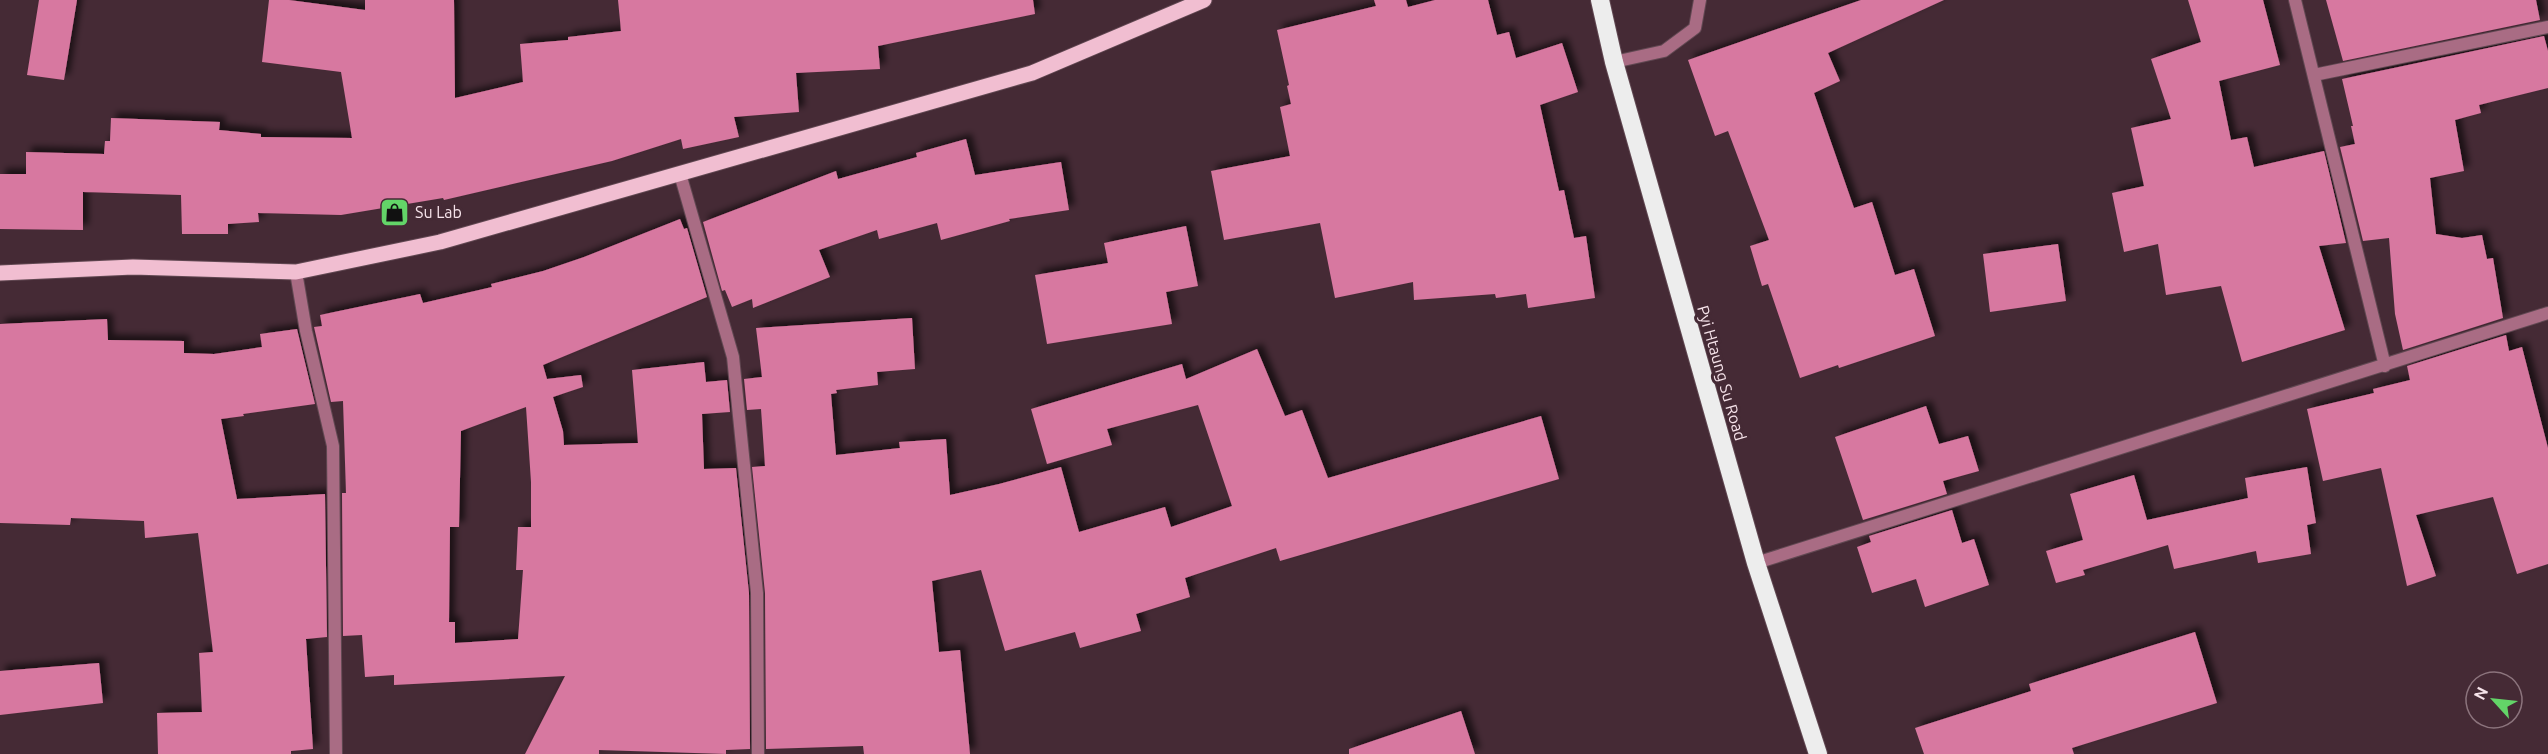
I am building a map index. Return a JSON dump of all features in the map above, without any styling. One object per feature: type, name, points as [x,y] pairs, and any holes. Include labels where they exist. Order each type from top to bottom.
[{"type":"highway","name":"Pyi Htaung Su Road","points":[[1600,0],[1614,62],[1756,563],[1818,754]]},
{"type":"main road","points":[[0,273],[133,267],[296,272],[440,242],[1032,73],[1204,0]]},
{"type":"street","points":[[1614,62],[1664,51],[1695,28],[1700,0]]},
{"type":"street","points":[[2295,0],[2385,366]]},
{"type":"street","points":[[2314,75],[2548,27]]},
{"type":"street","points":[[680,174],[733,357],[757,593],[758,754]]},
{"type":"street","points":[[296,272],[306,331],[333,446],[336,754]]},
{"type":"street","points":[[1756,563],[2548,313]]},
{"type":"building","points":[[39,0],[77,0],[64,80],[27,75]]},
{"type":"building","points":[[269,0],[289,0],[365,10],[365,0],[454,0],[455,98],[523,82],[520,44],[568,40],[568,37],[621,31],[618,0],[1033,0],[1035,14],[878,46],[880,69],[796,73],[799,112],[734,117],[739,137],[683,149],[681,139],[612,161],[444,200],[443,198],[341,215],[258,213],[259,222],[228,224],[228,234],[182,234],[181,195],[83,192],[83,230],[0,229],[0,174],[26,174],[26,152],[104,154],[105,141],[110,141],[111,118],[220,122],[219,130],[261,134],[261,137],[352,138],[341,72],[262,62]]},
{"type":"building","points":[[1374,0],[1406,0],[1408,7],[1435,0],[1488,0],[1497,35],[1509,32],[1516,58],[1562,43],[1578,92],[1540,105],[1559,191],[1564,190],[1574,238],[1586,236],[1595,298],[1528,308],[1526,294],[1496,298],[1495,294],[1414,300],[1413,282],[1335,298],[1320,223],[1224,240],[1211,171],[1290,156],[1280,107],[1291,104],[1277,30],[1376,6]]},
{"type":"building","points":[[1861,0],[1944,0],[1828,53],[1840,81],[1814,93],[1854,208],[1872,202],[1895,275],[1914,269],[1935,336],[1839,368],[1838,365],[1800,378],[1768,284],[1762,286],[1750,246],[1769,240],[1728,131],[1715,136],[1688,60]]},
{"type":"building","points":[[2188,0],[2263,0],[2280,65],[2219,81],[2231,140],[2247,137],[2254,167],[2324,151],[2346,243],[2319,246],[2345,330],[2242,362],[2221,286],[2166,295],[2158,244],[2124,252],[2112,193],[2144,186],[2131,128],[2171,119],[2151,59],[2201,42]]},
{"type":"building","points":[[2326,0],[2536,0],[2540,20],[2343,61]]},
{"type":"building","points":[[2544,36],[2548,51],[2548,88],[2479,105],[2481,113],[2455,120],[2464,171],[2430,178],[2436,234],[2462,238],[2482,235],[2487,259],[2493,258],[2503,318],[2403,350],[2395,314],[2389,238],[2363,241],[2340,147],[2355,144],[2342,79]]},
{"type":"building","points":[[966,139],[975,175],[1061,162],[1069,210],[1009,219],[1010,221],[941,240],[937,223],[879,239],[877,230],[819,250],[830,277],[753,308],[752,299],[732,307],[725,290],[722,291],[703,222],[836,171],[838,179],[917,157],[916,153]]},
{"type":"building","points":[[680,219],[684,229],[687,228],[707,297],[543,365],[547,379],[581,375],[583,387],[553,397],[563,431],[564,445],[638,443],[632,370],[704,362],[706,382],[727,380],[730,412],[702,414],[704,469],[736,468],[749,593],[750,749],[726,750],[726,754],[599,750],[599,754],[525,754],[565,676],[394,685],[394,675],[365,677],[362,635],[343,636],[342,493],[346,493],[343,401],[331,402],[314,327],[322,326],[320,315],[420,294],[423,303],[492,287],[491,284],[543,271]],"holes":[[[526,407],[531,482],[531,527],[518,527],[516,570],[523,570],[518,639],[455,643],[455,622],[449,622],[450,527],[459,527],[461,431]]]},
{"type":"building","points":[[1186,226],[1198,286],[1166,292],[1172,324],[1047,344],[1035,275],[1108,263],[1104,243]]},
{"type":"building","points":[[2058,244],[2066,301],[1990,312],[1983,254]]},
{"type":"building","points":[[912,318],[915,369],[877,372],[878,385],[836,390],[837,393],[831,394],[836,455],[900,448],[899,442],[946,439],[950,495],[1061,467],[1079,532],[1165,507],[1171,527],[1232,506],[1198,405],[1107,429],[1112,445],[1047,464],[1031,409],[1182,364],[1186,379],[1257,349],[1285,416],[1302,410],[1328,478],[1541,416],[1559,479],[1280,561],[1276,548],[1185,578],[1190,597],[1136,614],[1141,631],[1080,648],[1075,632],[1005,651],[981,570],[932,581],[939,652],[960,650],[970,754],[864,754],[863,746],[766,749],[765,593],[752,467],[765,466],[761,409],[747,410],[744,379],[762,377],[756,328]]},
{"type":"building","points":[[107,319],[108,340],[184,341],[184,353],[214,354],[262,347],[260,334],[297,329],[315,404],[221,419],[237,499],[325,494],[327,637],[306,639],[313,749],[291,751],[291,754],[158,754],[157,713],[202,712],[199,653],[213,652],[198,533],[145,538],[144,521],[71,518],[70,525],[0,523],[0,324]]},
{"type":"building","points":[[2506,335],[2509,351],[2522,347],[2548,448],[2548,564],[2517,574],[2493,497],[2416,515],[2436,576],[2407,586],[2381,468],[2323,481],[2307,409],[2374,393],[2373,389],[2410,380],[2407,366]]},
{"type":"building","points":[[1926,406],[1939,444],[1968,436],[1979,471],[1943,481],[1947,494],[1863,520],[1835,437]]},
{"type":"building","points":[[2307,467],[2316,523],[2307,525],[2311,554],[2258,563],[2256,551],[2174,569],[2168,545],[2083,570],[2085,575],[2056,583],[2046,551],[2083,540],[2070,494],[2134,475],[2147,520],[2248,498],[2245,478]]},
{"type":"building","points":[[1952,510],[1962,543],[1974,539],[1989,585],[1925,607],[1916,579],[1872,593],[1857,547],[1871,542],[1869,536]]},
{"type":"building","points":[[2195,632],[2217,703],[2072,748],[2074,754],[1924,754],[1915,728],[2031,691],[2029,684]]},
{"type":"building","points":[[99,663],[103,703],[0,715],[0,671]]},
{"type":"building","points":[[1461,711],[1475,754],[1349,754],[1349,749]]},
{"type":"place","name":"Su Lab","points":[[394,212]]}]
